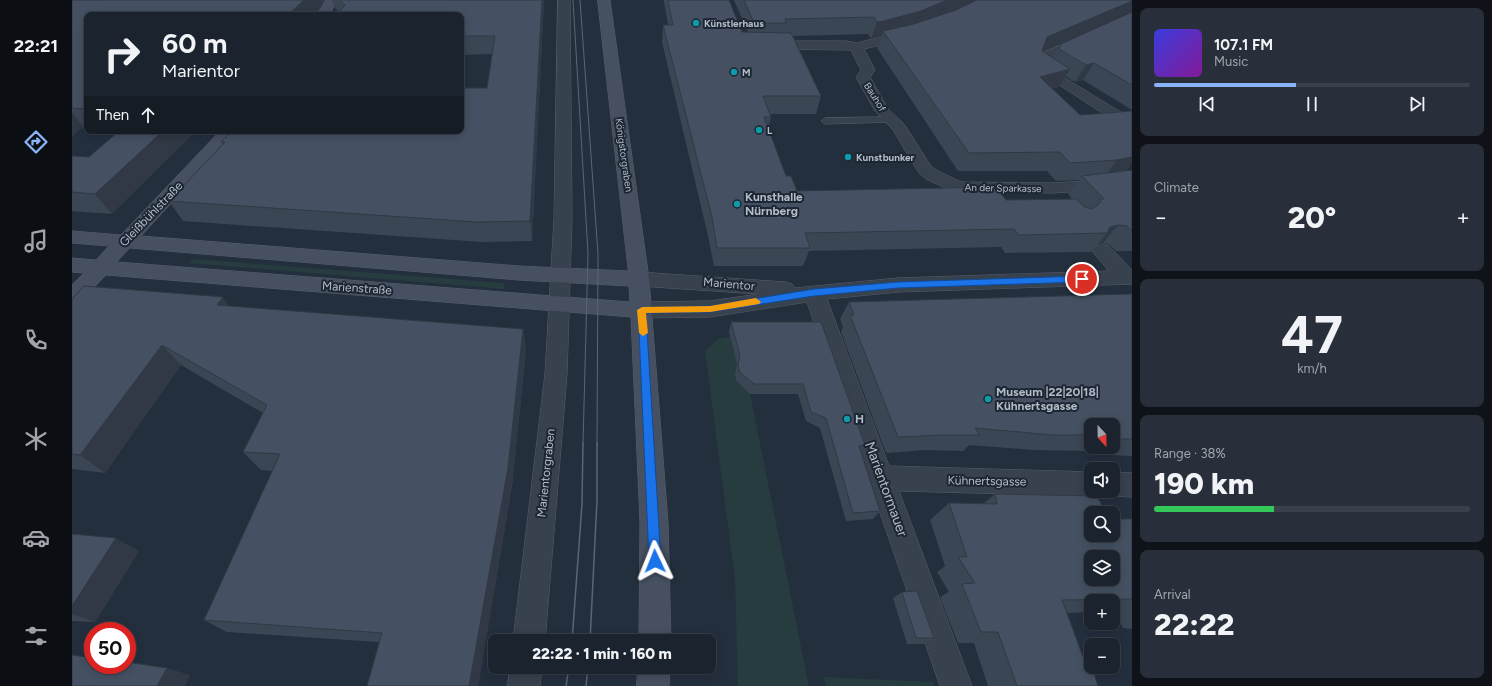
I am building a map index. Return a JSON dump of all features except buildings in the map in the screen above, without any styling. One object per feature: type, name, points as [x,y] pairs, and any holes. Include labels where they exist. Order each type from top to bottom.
[{"type":"main road","points":[[325,12],[332,0]]},
{"type":"main road","name":"Königstorgraben","points":[[604,0],[642,310]]},
{"type":"main road","name":"Gleißbühlstraße","points":[[72,298],[226,134]]},
{"type":"main road","points":[[72,237],[560,275],[639,279]]},
{"type":"main road","name":"Marienstraße","points":[[72,265],[558,305],[642,310]]},
{"type":"main road","points":[[642,310],[654,522],[655,634]]},
{"type":"main road","points":[[653,686],[654,674]]},
{"type":"street","points":[[332,0],[345,0]]},
{"type":"street","points":[[558,305],[563,219],[564,0]]},
{"type":"street","points":[[1132,18],[1043,58],[1040,68],[1132,126]]},
{"type":"street","points":[[752,45],[846,45],[856,47],[902,37],[923,29]]},
{"type":"street","name":"Bauhof","points":[[856,47],[868,70],[863,77],[882,111],[898,127],[925,169],[932,175]]},
{"type":"street","name":"An der Sparkasse","points":[[932,175],[958,187],[1057,195],[1132,180]]},
{"type":"street","points":[[1102,251],[1129,277]]},
{"type":"street","points":[[814,292],[898,285],[1129,277]]},
{"type":"street","name":"Marientor","points":[[639,279],[718,283],[814,292]]},
{"type":"street","name":"Marientor","points":[[642,310],[710,309],[814,292]]},
{"type":"street","name":"Marientormauer","points":[[814,292],[956,686]]},
{"type":"street","name":"Marientorgraben","points":[[529,634],[556,374],[558,305]]},
{"type":"street","name":"Kühnertsgasse","points":[[882,478],[1084,484]]},
{"type":"street","points":[[1120,484],[1132,485]]},
{"type":"street","points":[[524,686],[525,674]]},
{"type":"lane","points":[[826,121],[891,120]]},
{"type":"green space","points":[[193,259],[504,283],[504,289],[189,263]]},
{"type":"green space","points":[[730,337],[737,365],[737,382],[750,394],[809,686],[738,686],[735,579],[705,351],[718,339]]},
{"type":"green space","points":[[824,677],[933,682],[934,686],[826,686]]},
{"type":"tram line","points":[[573,0],[588,253],[583,444]]},
{"type":"tram line","points":[[580,0],[598,254],[597,444]]},
{"type":"tram line","points":[[573,634],[582,504],[583,443]]},
{"type":"tram line","points":[[590,634],[597,500],[597,444]]},
{"type":"tram line","points":[[566,686],[568,674]]},
{"type":"tram line","points":[[586,686],[587,674]]},
{"type":"slow traffic","points":[[643,333],[642,310],[710,309],[756,302]]},
{"type":"place","name":"Künstlerhaus","points":[[696,23]]},
{"type":"place","name":"M","points":[[734,72]]},
{"type":"place","name":"L","points":[[759,130]]},
{"type":"place","name":"Kunstbunker","points":[[848,157]]},
{"type":"place","name":"Kunsthalle Nürnberg","points":[[737,204]]},
{"type":"place","name":"Museum |22|20|18| Kühnertsgasse","points":[[988,399]]},
{"type":"place","name":"H","points":[[847,419]]},
{"type":"route","points":[[655,561],[642,310],[710,309],[814,292],[898,285],[1082,279]]}]
